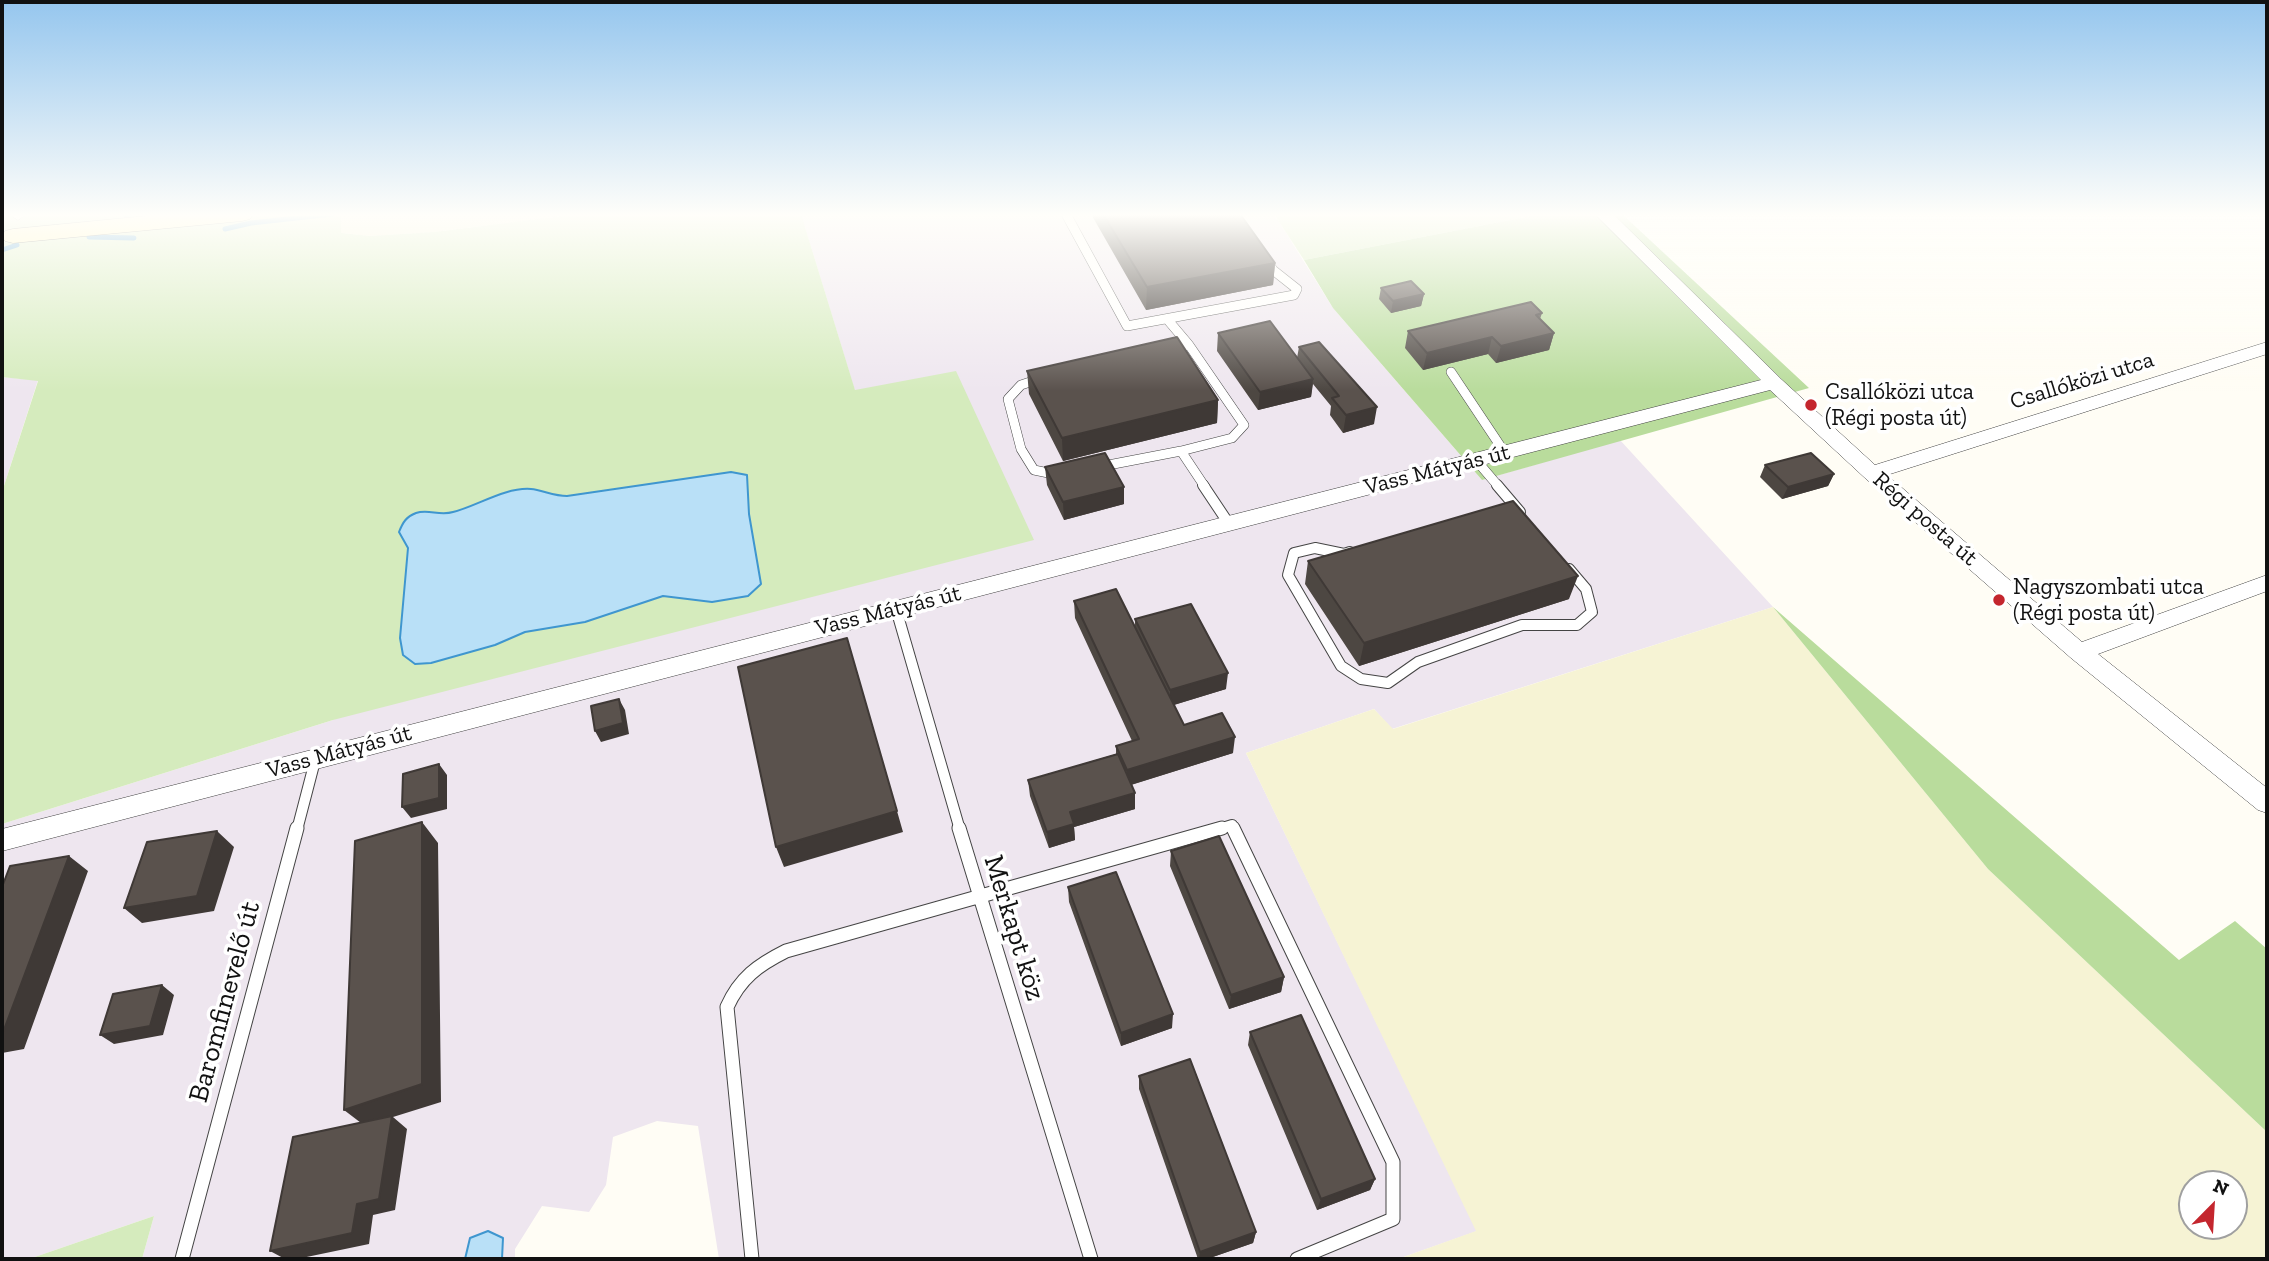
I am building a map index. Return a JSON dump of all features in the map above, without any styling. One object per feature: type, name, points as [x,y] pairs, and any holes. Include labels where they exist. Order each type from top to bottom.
[{"type":"street","name":"Régi posta út","points":[[1663,273],[1774,383],[1872,473],[2078,652],[2267,802]]},
{"type":"street","name":"Csallóközi utca","points":[[1872,473],[2267,348]]},
{"type":"street","name":"Vass Mátyás út","points":[[2,840],[1774,383]]},
{"type":"street","points":[[2078,652],[2267,583]]},
{"type":"lane","points":[[1098,273],[1127,326],[1279,300],[1294,295],[1297,289],[1277,273]]},
{"type":"lane","points":[[1092,468],[1232,438],[1244,425],[1189,345],[1167,319]]},
{"type":"lane","points":[[1164,350],[1189,345]]},
{"type":"lane","points":[[1451,372],[1505,453]]},
{"type":"lane","points":[[1055,374],[1021,385],[1009,399],[1021,449],[1034,470],[1054,476],[1067,473]]},
{"type":"lane","points":[[1181,451],[1229,524]]},
{"type":"lane","points":[[1476,460],[1532,526]]},
{"type":"lane","points":[[1501,509],[1514,505]]},
{"type":"lane","points":[[1357,550],[1344,554],[1315,548],[1294,553],[1288,575],[1341,666],[1362,679],[1388,683],[1419,662],[1522,625],[1577,625],[1592,612],[1586,589],[1559,558]]},
{"type":"lane","name":"Merkapt köz","points":[[896,609],[979,897],[1091,1259]]},
{"type":"lane","name":"Baromfinevelő út","points":[[182,1259],[316,757]]},
{"type":"lane","points":[[752,1259],[727,1007],[736,984],[760,964],[786,951],[1232,825],[1394,1162],[1393,1219],[1297,1259]]},
{"type":"shaded area","points":[[819,273],[1311,273],[1333,308],[1482,480],[1620,440],[1773,607],[1392,729],[1374,709],[1246,753],[1477,1231],[1398,1259],[719,1259],[698,1126],[657,1121],[613,1137],[606,1185],[589,1212],[542,1206],[515,1249],[515,1259],[142,1259],[154,1216],[29,1259],[2,1259],[2,824],[333,720],[855,391]]},
{"type":"shaded area","points":[[2,377],[38,380],[2,492]]},
{"type":"shaded area","points":[[1773,607],[1988,869],[2267,1132],[2267,1259],[1398,1259],[1476,1231],[1246,753],[1374,709],[1393,729]]},
{"type":"green space","points":[[2,273],[819,273],[855,390],[956,371],[1034,540],[333,720],[2,824],[2,492],[38,381],[2,377]],"holes":[[[731,472],[747,475],[749,514],[761,584],[748,596],[712,602],[663,596],[585,622],[525,632],[495,645],[431,663],[400,638],[408,548],[436,515],[517,490],[533,489],[567,496]]]},
{"type":"green space","points":[[1312,273],[1685,273],[1809,388],[1482,480],[1333,308]]},
{"type":"green space","points":[[1773,607],[2179,960],[2235,921],[2267,949],[2267,1132],[1988,869]]},
{"type":"green space","points":[[154,1216],[142,1259],[29,1259]]},
{"type":"water","points":[[731,472],[747,475],[749,514],[761,584],[748,596],[712,602],[663,596],[585,622],[525,632],[495,645],[431,663],[415,664],[403,655],[400,638],[408,548],[399,532],[405,520],[413,515],[421,512],[453,512],[521,489],[567,496]]},
{"type":"water","points":[[488,1231],[503,1238],[502,1259],[465,1259],[470,1238]]},
{"type":"building","points":[[1138,273],[1222,273],[1147,287]]},
{"type":"building","points":[[1411,281],[1424,294],[1393,301],[1381,288]]},
{"type":"building","points":[[1531,302],[1542,313],[1536,315],[1554,333],[1501,346],[1492,337],[1427,353],[1408,331]]},
{"type":"building","points":[[1270,321],[1313,379],[1260,392],[1218,333]]},
{"type":"building","points":[[1177,337],[1218,400],[1062,438],[1027,371]]},
{"type":"building","points":[[1319,342],[1377,407],[1346,415],[1332,398],[1339,396],[1299,347]]},
{"type":"building","points":[[1105,453],[1124,487],[1063,502],[1045,467]]},
{"type":"building","points":[[1811,453],[1834,474],[1788,487],[1765,465]]},
{"type":"building","points":[[1513,501],[1578,576],[1364,643],[1308,561]]},
{"type":"building","points":[[1116,589],[1184,725],[1222,713],[1235,737],[1127,770],[1116,746],[1139,739],[1074,601]]},
{"type":"building","points":[[1191,604],[1228,673],[1170,690],[1135,619]]},
{"type":"building","points":[[847,638],[897,811],[776,847],[738,667]]},
{"type":"building","points":[[619,699],[623,723],[595,731],[591,706]]},
{"type":"building","points":[[1118,754],[1135,793],[1070,812],[1074,824],[1047,832],[1028,780]]},
{"type":"building","points":[[439,764],[439,798],[402,807],[403,774]]},
{"type":"building","points":[[422,822],[422,1084],[344,1110],[355,841]]},
{"type":"building","points":[[217,831],[197,896],[124,908],[147,842]]},
{"type":"building","points":[[1219,836],[1284,977],[1231,995],[1171,851]]},
{"type":"building","points":[[69,856],[2,1035],[2,887],[10,866]]},
{"type":"building","points":[[1116,872],[1173,1014],[1121,1033],[1068,887]]},
{"type":"building","points":[[162,985],[150,1026],[100,1035],[113,994]]},
{"type":"building","points":[[1301,1015],[1375,1179],[1321,1199],[1250,1032]]},
{"type":"building","points":[[1190,1059],[1256,1232],[1200,1252],[1139,1076]]},
{"type":"building","points":[[392,1116],[379,1199],[357,1204],[352,1233],[270,1251],[293,1137]]},
{"type":"place","name":"Csallóközi utca (Régi posta út)","points":[[1811,405]]},
{"type":"place","name":"Nagyszombati utca (Régi posta út)","points":[[1999,600]]}]
